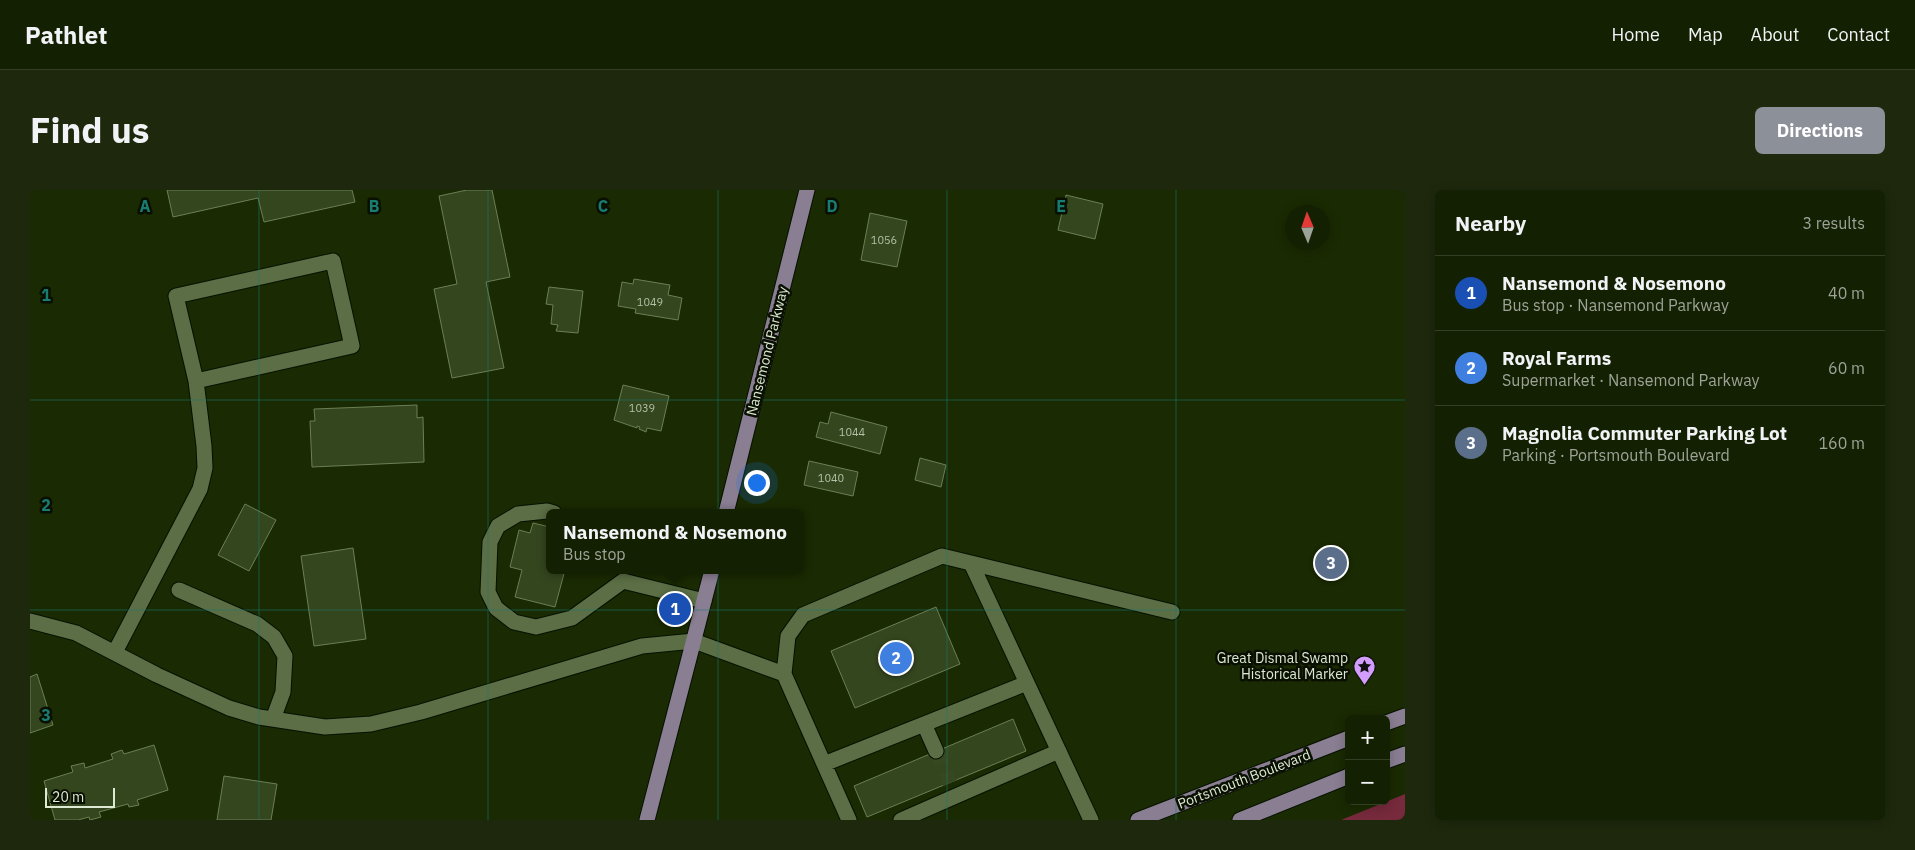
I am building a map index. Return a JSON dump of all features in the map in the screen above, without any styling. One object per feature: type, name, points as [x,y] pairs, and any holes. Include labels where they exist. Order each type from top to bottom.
[{"type":"main road","name":"Nansemond Parkway","points":[[727,509],[807,190]]},
{"type":"main road","points":[[647,820],[711,574]]},
{"type":"main road","points":[[1390,722],[1405,716]]},
{"type":"main road","name":"Portsmouth Boulevard","points":[[1138,820],[1345,740]]},
{"type":"main road","points":[[1389,760],[1405,754]]},
{"type":"main road","points":[[1240,820],[1345,778]]},
{"type":"lane","points":[[115,652],[200,489],[205,468],[196,381],[176,296],[332,261],[352,346],[196,381]]},
{"type":"lane","points":[[546,511],[518,514],[498,526],[490,542],[488,592],[496,608],[514,622],[536,627],[572,618],[620,576],[704,601]]},
{"type":"lane","points":[[848,820],[784,674],[788,636],[803,615],[942,556],[1172,612]]},
{"type":"lane","points":[[971,563],[1091,820]]},
{"type":"lane","points":[[179,590],[257,624],[274,637],[285,656],[283,692],[273,719]]},
{"type":"lane","points":[[30,621],[76,633],[229,708],[273,719],[325,727],[371,724],[484,695],[642,646],[694,640],[784,674]]},
{"type":"lane","points":[[824,764],[1027,683]]},
{"type":"lane","points":[[924,724],[936,752]]},
{"type":"lane","points":[[901,820],[953,789],[1058,751]]},
{"type":"shaded area","points":[[1405,794],[1405,820],[1341,820],[1378,805],[1390,805],[1390,800]]},
{"type":"building","points":[[167,190],[352,190],[355,202],[264,222],[258,198],[173,217]]},
{"type":"building","points":[[467,190],[492,190],[510,277],[486,282],[504,368],[452,378],[434,289],[457,284],[439,196]]},
{"type":"building","points":[[1066,195],[1103,204],[1095,239],[1058,230]]},
{"type":"building","points":[[870,213],[907,221],[897,267],[861,260]]},
{"type":"building","points":[[634,279],[670,285],[668,295],[682,298],[678,320],[635,313],[636,309],[618,306],[622,282],[633,284]]},
{"type":"building","points":[[549,287],[583,291],[578,333],[556,331],[558,325],[551,324],[553,305],[546,304]]},
{"type":"building","points":[[623,385],[669,396],[661,431],[647,428],[646,432],[639,429],[640,427],[637,426],[637,428],[614,420]]},
{"type":"building","points":[[417,405],[417,418],[423,417],[424,462],[312,467],[310,421],[315,421],[314,409]]},
{"type":"building","points":[[831,412],[887,427],[880,454],[816,437],[820,422],[828,424]]},
{"type":"building","points":[[920,458],[946,465],[941,487],[915,480]]},
{"type":"building","points":[[809,461],[858,472],[853,496],[804,485]]},
{"type":"building","points":[[245,504],[276,520],[249,571],[218,555]]},
{"type":"building","points":[[533,523],[546,526],[546,574],[564,574],[555,607],[515,597],[522,570],[510,567],[519,530],[530,533]]},
{"type":"building","points":[[353,548],[366,639],[314,646],[301,556]]},
{"type":"building","points":[[936,607],[960,664],[855,708],[831,651]]},
{"type":"building","points":[[37,674],[53,725],[30,733],[30,677]]},
{"type":"building","points":[[1013,719],[1026,751],[867,817],[854,786]]},
{"type":"building","points":[[154,745],[168,790],[137,800],[139,805],[129,807],[128,804],[99,812],[101,817],[90,820],[89,817],[78,820],[55,820],[44,781],[73,772],[71,766],[84,763],[85,768],[113,759],[111,754],[122,750],[124,754]]},
{"type":"building","points":[[224,776],[277,784],[271,820],[217,820]]},
{"type":"tunnel","points":[[936,751],[950,783]]},
{"type":"place","name":"Magnolia Commuter Parking Lot","points":[[1331,563]]},
{"type":"place","name":"Nansemond & Nosemono","points":[[675,609]]},
{"type":"place","name":"Royal Farms","points":[[896,658]]},
{"type":"place","name":"Great Dismal Swamp Historical Marker","points":[[1364,685]]}]
